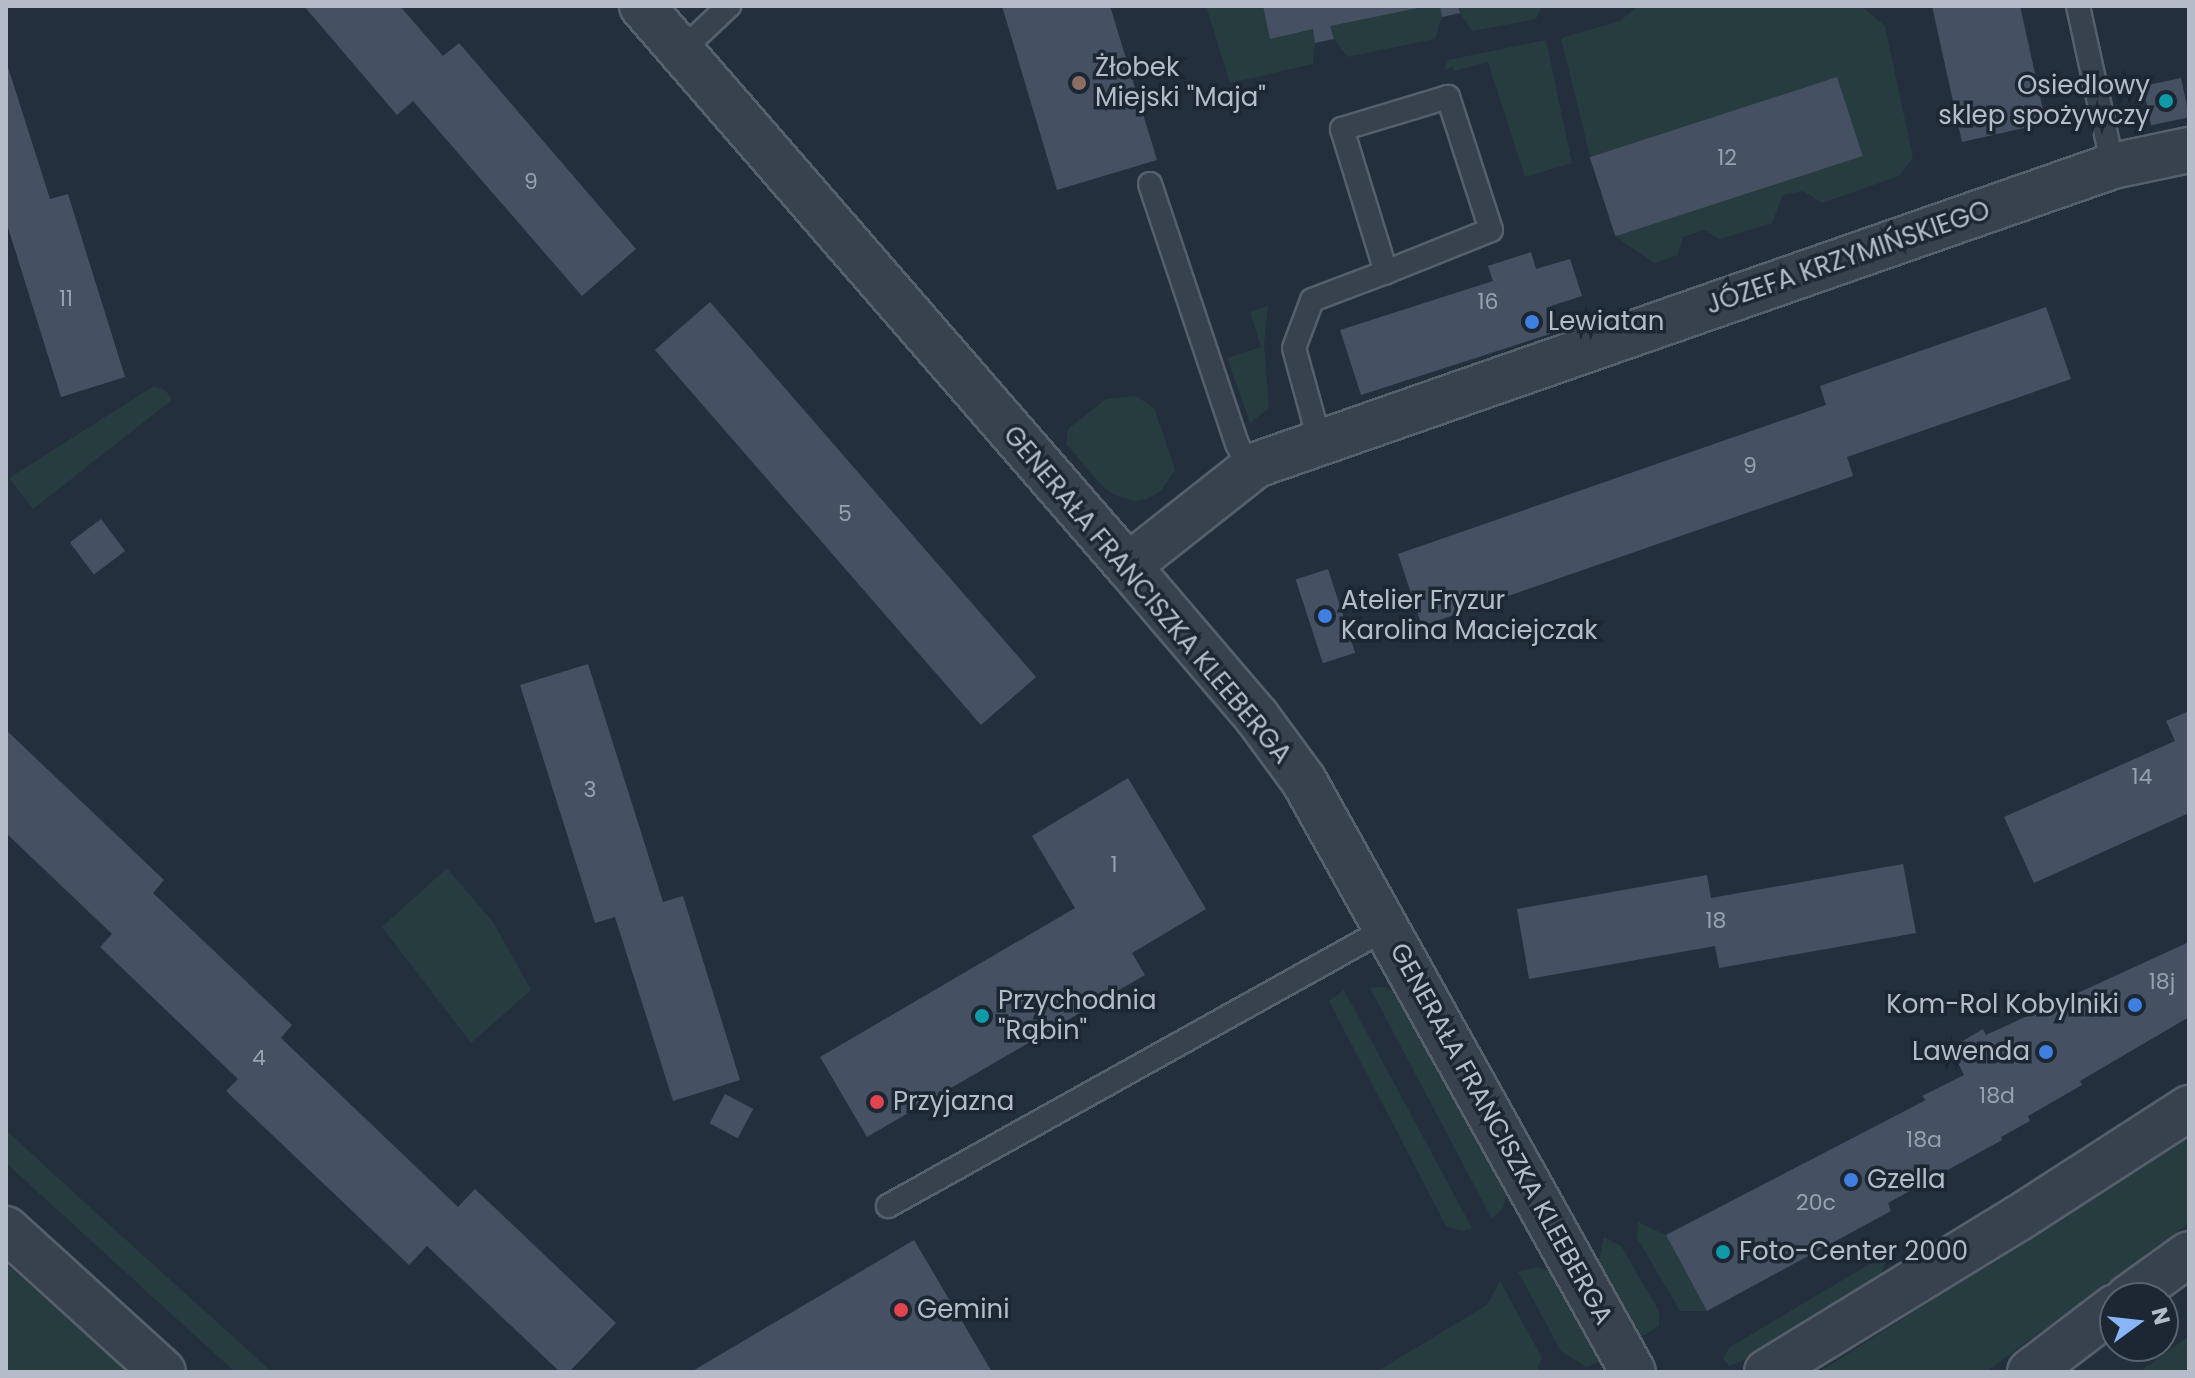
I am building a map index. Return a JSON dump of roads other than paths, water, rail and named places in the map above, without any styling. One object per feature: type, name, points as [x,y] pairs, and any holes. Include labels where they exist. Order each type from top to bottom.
[{"type":"street","name":"GENERAŁA FRANCISZKA KLEEBERGA","points":[[642,6],[1257,717],[1304,781],[1633,1372]]},
{"type":"street","name":"JÓZEFA KRZYMIŃSKIEGO","points":[[1128,566],[1251,469],[2113,166],[2189,150]]},
{"type":"street","points":[[1767,1372],[2017,1219],[2189,1108]]},
{"type":"street","points":[[6,1229],[163,1372]]},
{"type":"street","points":[[2150,1282],[2189,1254]]},
{"type":"street","points":[[2030,1372],[2099,1319]]},
{"type":"lane","points":[[681,51],[729,6]]},
{"type":"lane","points":[[2078,6],[2113,166]]},
{"type":"lane","points":[[1320,443],[1294,348],[1312,300],[1386,272],[1491,230],[1448,97],[1342,129],[1386,272]]},
{"type":"lane","points":[[1150,184],[1237,444],[1251,469]]},
{"type":"lane","points":[[888,1206],[1387,928]]},
{"type":"place","name":"Żłobek Miejski \"Maja\"","points":[[1079,83]]},
{"type":"place","name":"Osiedlowy sklep spożywczy","points":[[2166,101]]},
{"type":"place","name":"Lewiatan","points":[[1532,322]]},
{"type":"place","name":"Atelier Fryzur Karolina Maciejczak","points":[[1325,616]]},
{"type":"place","name":"Kom-Rol Kobylniki","points":[[2135,1005]]},
{"type":"place","name":"Przychodnia \"Rąbin\"","points":[[982,1016]]},
{"type":"place","name":"Lawenda","points":[[2046,1052]]},
{"type":"place","name":"Przyjazna","points":[[877,1102]]},
{"type":"place","name":"Gzella","points":[[1851,1180]]},
{"type":"place","name":"Foto-Center 2000","points":[[1723,1252]]},
{"type":"place","name":"Gemini","points":[[901,1310]]}]
